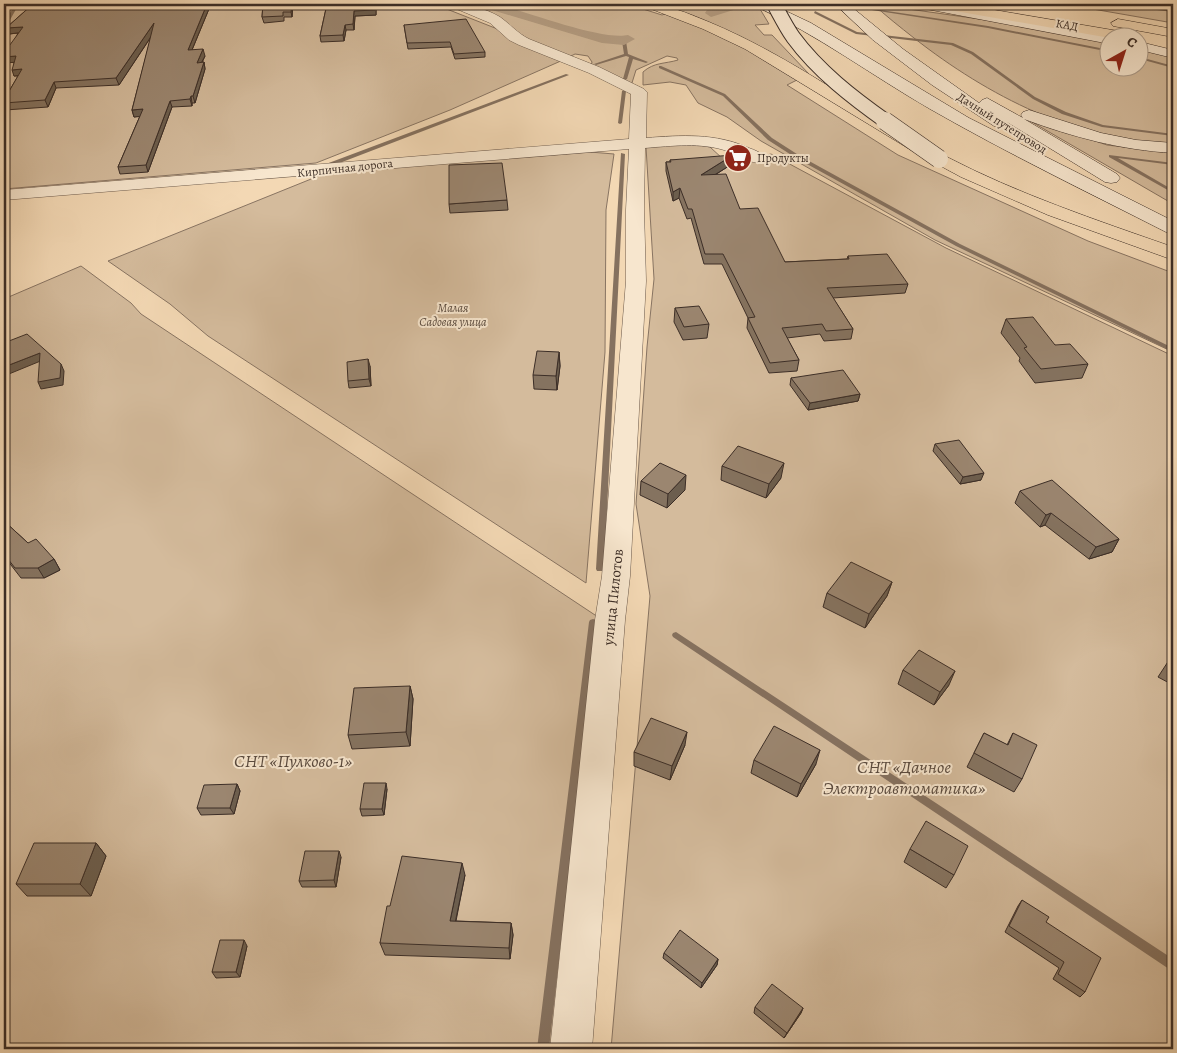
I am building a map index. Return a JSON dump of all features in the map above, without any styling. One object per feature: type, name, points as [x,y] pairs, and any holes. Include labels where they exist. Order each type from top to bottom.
[{"type":"highway","points":[[650,4],[706,26],[757,50],[939,159],[974,177],[1080,221],[1173,254]]},
{"type":"highway","name":"КАД","points":[[938,4],[1100,32]]},
{"type":"highway","points":[[1011,4],[1030,7]]},
{"type":"highway","name":"КАД","points":[[1058,11],[1173,33]]},
{"type":"highway","name":"КАД","points":[[1150,40],[1173,45]]},
{"type":"main road","name":"улица Пилотов","points":[[456,4],[495,20],[514,37],[524,42],[639,92],[635,210],[636,281],[617,566],[610,620],[571,1049]]},
{"type":"main road","points":[[761,4],[826,36],[908,90],[985,134],[1173,227]]},
{"type":"main road","points":[[774,4],[794,39],[828,76],[861,105],[939,159]]},
{"type":"main road","name":"Дачный путепровод","points":[[841,4],[906,58],[942,84],[998,121],[1173,227]]},
{"type":"main road","name":"Дачный путепровод","points":[[860,4],[979,98],[1173,213]]},
{"type":"main road","points":[[921,4],[1100,38]]},
{"type":"main road","points":[[1150,48],[1173,54]]},
{"type":"main road","points":[[942,70],[965,81]]},
{"type":"main road","points":[[981,90],[1024,112],[1071,130],[1116,141],[1173,148]]},
{"type":"main road","name":"Кирпичная дорога","points":[[4,195],[290,173],[518,152],[686,140],[708,140],[727,144],[757,158]]},
{"type":"green space","points":[[4,4],[434,4],[495,28],[563,60],[450,110],[316,163],[4,189]]},
{"type":"green space","points":[[459,4],[476,4],[603,42],[613,41],[491,4],[627,4],[662,15],[679,9],[663,4],[748,4],[760,9],[769,24],[755,25],[764,35],[772,35],[809,74],[787,85],[898,155],[1088,241],[1173,273],[1173,352],[935,240],[761,141],[727,117],[698,103],[686,85],[670,82],[643,85],[643,72],[655,65],[678,60],[677,58],[667,56],[636,70],[631,86],[591,66],[592,62],[588,56],[575,54],[569,57],[526,41],[499,20]]},
{"type":"green space","points":[[873,4],[986,20],[1100,41],[1100,78],[1150,78],[1150,51],[1173,57],[1173,145],[1138,142],[1103,135],[1069,125],[1036,112],[1003,97],[972,79],[904,30]]},
{"type":"green space","points":[[1064,4],[1173,5],[1173,23]]},
{"type":"green space","points":[[1025,118],[1107,145],[1173,153],[1173,204]]},
{"type":"green space","name":"СНТ «Дачное Электроавтоматика»","points":[[688,143],[710,147],[723,159],[736,162],[771,154],[946,248],[1173,356],[1173,1049],[611,1049],[650,596],[636,504],[647,347],[654,279],[646,147]]},
{"type":"green space","name":"Малая Садовая улица","points":[[590,152],[614,154],[606,210],[605,352],[586,583],[208,336],[170,304],[108,261],[326,173]]},
{"type":"green space","name":"СНТ «Пулково-1»","points":[[81,266],[131,303],[141,314],[598,617],[580,805],[552,1049],[4,1049],[4,299]]},
{"type":"building","points":[[33,4],[207,4],[188,50],[203,49],[197,63],[204,62],[193,96],[190,99],[170,101],[146,165],[118,167],[143,109],[132,110],[154,23],[116,78],[54,82],[45,100],[4,103],[22,69],[12,70],[16,56],[4,57],[4,53],[23,27],[6,28]]},
{"type":"building","points":[[263,4],[292,4],[291,12],[283,12],[283,16],[262,17]]},
{"type":"building","points":[[327,4],[375,4],[375,10],[354,11],[353,24],[345,25],[343,35],[320,36]]},
{"type":"building","points":[[466,19],[485,52],[454,54],[450,42],[407,43],[404,25]]},
{"type":"building","points":[[733,155],[701,175],[726,174],[740,209],[758,208],[785,262],[849,259],[848,256],[887,254],[908,284],[827,288],[853,329],[826,331],[822,324],[782,328],[799,360],[770,363],[748,318],[755,317],[723,254],[705,254],[692,209],[688,209],[680,188],[673,192],[666,162],[671,162],[670,160]]},
{"type":"building","points":[[502,163],[507,200],[449,204],[449,165]]},
{"type":"building","points":[[699,306],[709,324],[684,327],[675,308]]},
{"type":"building","points":[[1033,317],[1055,345],[1070,344],[1088,364],[1041,369],[1024,348],[1027,347],[1006,319]]},
{"type":"building","points":[[27,334],[61,364],[60,378],[38,382],[40,353],[4,367],[4,335],[9,341]]},
{"type":"building","points":[[537,351],[559,352],[556,376],[533,375]]},
{"type":"building","points":[[368,359],[369,379],[348,381],[347,362]]},
{"type":"building","points":[[843,370],[860,394],[810,403],[791,378]]},
{"type":"building","points":[[959,440],[984,473],[963,477],[935,444]]},
{"type":"building","points":[[738,446],[784,463],[769,484],[722,466]]},
{"type":"building","points":[[660,463],[686,475],[668,494],[641,481]]},
{"type":"building","points":[[1052,480],[1119,539],[1096,547],[1051,513],[1046,515],[1020,491]]},
{"type":"building","points":[[4,521],[28,543],[36,539],[54,559],[38,568],[15,568],[4,554]]},
{"type":"building","points":[[851,562],[892,582],[869,614],[827,593]]},
{"type":"building","points":[[919,650],[955,671],[940,692],[903,670]]},
{"type":"building","points":[[1173,655],[1173,666],[1168,663]]},
{"type":"building","points":[[410,686],[406,732],[348,735],[354,688]]},
{"type":"building","points":[[651,718],[687,732],[672,766],[634,752]]},
{"type":"building","points":[[774,726],[820,750],[801,784],[754,760]]},
{"type":"building","points":[[984,733],[1008,745],[1013,733],[1037,745],[1022,779],[974,753]]},
{"type":"building","points":[[364,783],[386,783],[382,809],[360,809]]},
{"type":"building","points":[[237,784],[230,808],[197,808],[204,785]]},
{"type":"building","points":[[926,821],[968,846],[954,875],[910,849]]},
{"type":"building","points":[[34,843],[96,843],[80,884],[16,884]]},
{"type":"building","points":[[305,851],[339,851],[334,880],[299,881]]},
{"type":"building","points":[[402,856],[462,863],[450,921],[511,923],[509,948],[380,943],[387,906],[390,906]]},
{"type":"building","points":[[1022,900],[1049,917],[1046,922],[1101,958],[1085,992],[1058,974],[1064,962],[1009,926]]},
{"type":"building","points":[[680,930],[718,959],[702,983],[664,953]]},
{"type":"building","points":[[220,940],[244,940],[236,972],[212,972]]},
{"type":"building","points":[[772,984],[803,1008],[787,1033],[755,1007]]},
{"type":"waterway","points":[[4,27],[17,4]]},
{"type":"waterway","points":[[486,4],[602,39],[624,41],[628,39]]},
{"type":"waterway","points":[[721,4],[730,7]]},
{"type":"waterway","points":[[711,13],[739,4]]},
{"type":"waterway","points":[[835,4],[988,27],[1100,49]]},
{"type":"waterway","points":[[1111,4],[1173,11]]},
{"type":"waterway","points":[[815,12],[856,33],[952,44],[972,53],[1034,98],[1064,113],[1102,126],[1173,135]]},
{"type":"waterway","points":[[624,41],[626,55]]},
{"type":"waterway","points":[[596,64],[626,55]]},
{"type":"waterway","points":[[626,55],[646,62]]},
{"type":"waterway","points":[[625,79],[631,57]]},
{"type":"waterway","points":[[1150,61],[1173,67]]},
{"type":"waterway","points":[[660,67],[724,95],[770,139],[798,157],[958,245],[1173,350]]},
{"type":"waterway","points":[[328,164],[335,163],[567,75]]},
{"type":"waterway","points":[[620,123],[624,91]]},
{"type":"waterway","points":[[600,569],[623,154]]},
{"type":"waterway","points":[[1173,164],[1111,156],[1173,192]]},
{"type":"waterway","points":[[543,1049],[593,622]]},
{"type":"waterway","points":[[676,635],[1173,965]]},
{"type":"place","name":"Продукты","points":[[738,158]]}]
